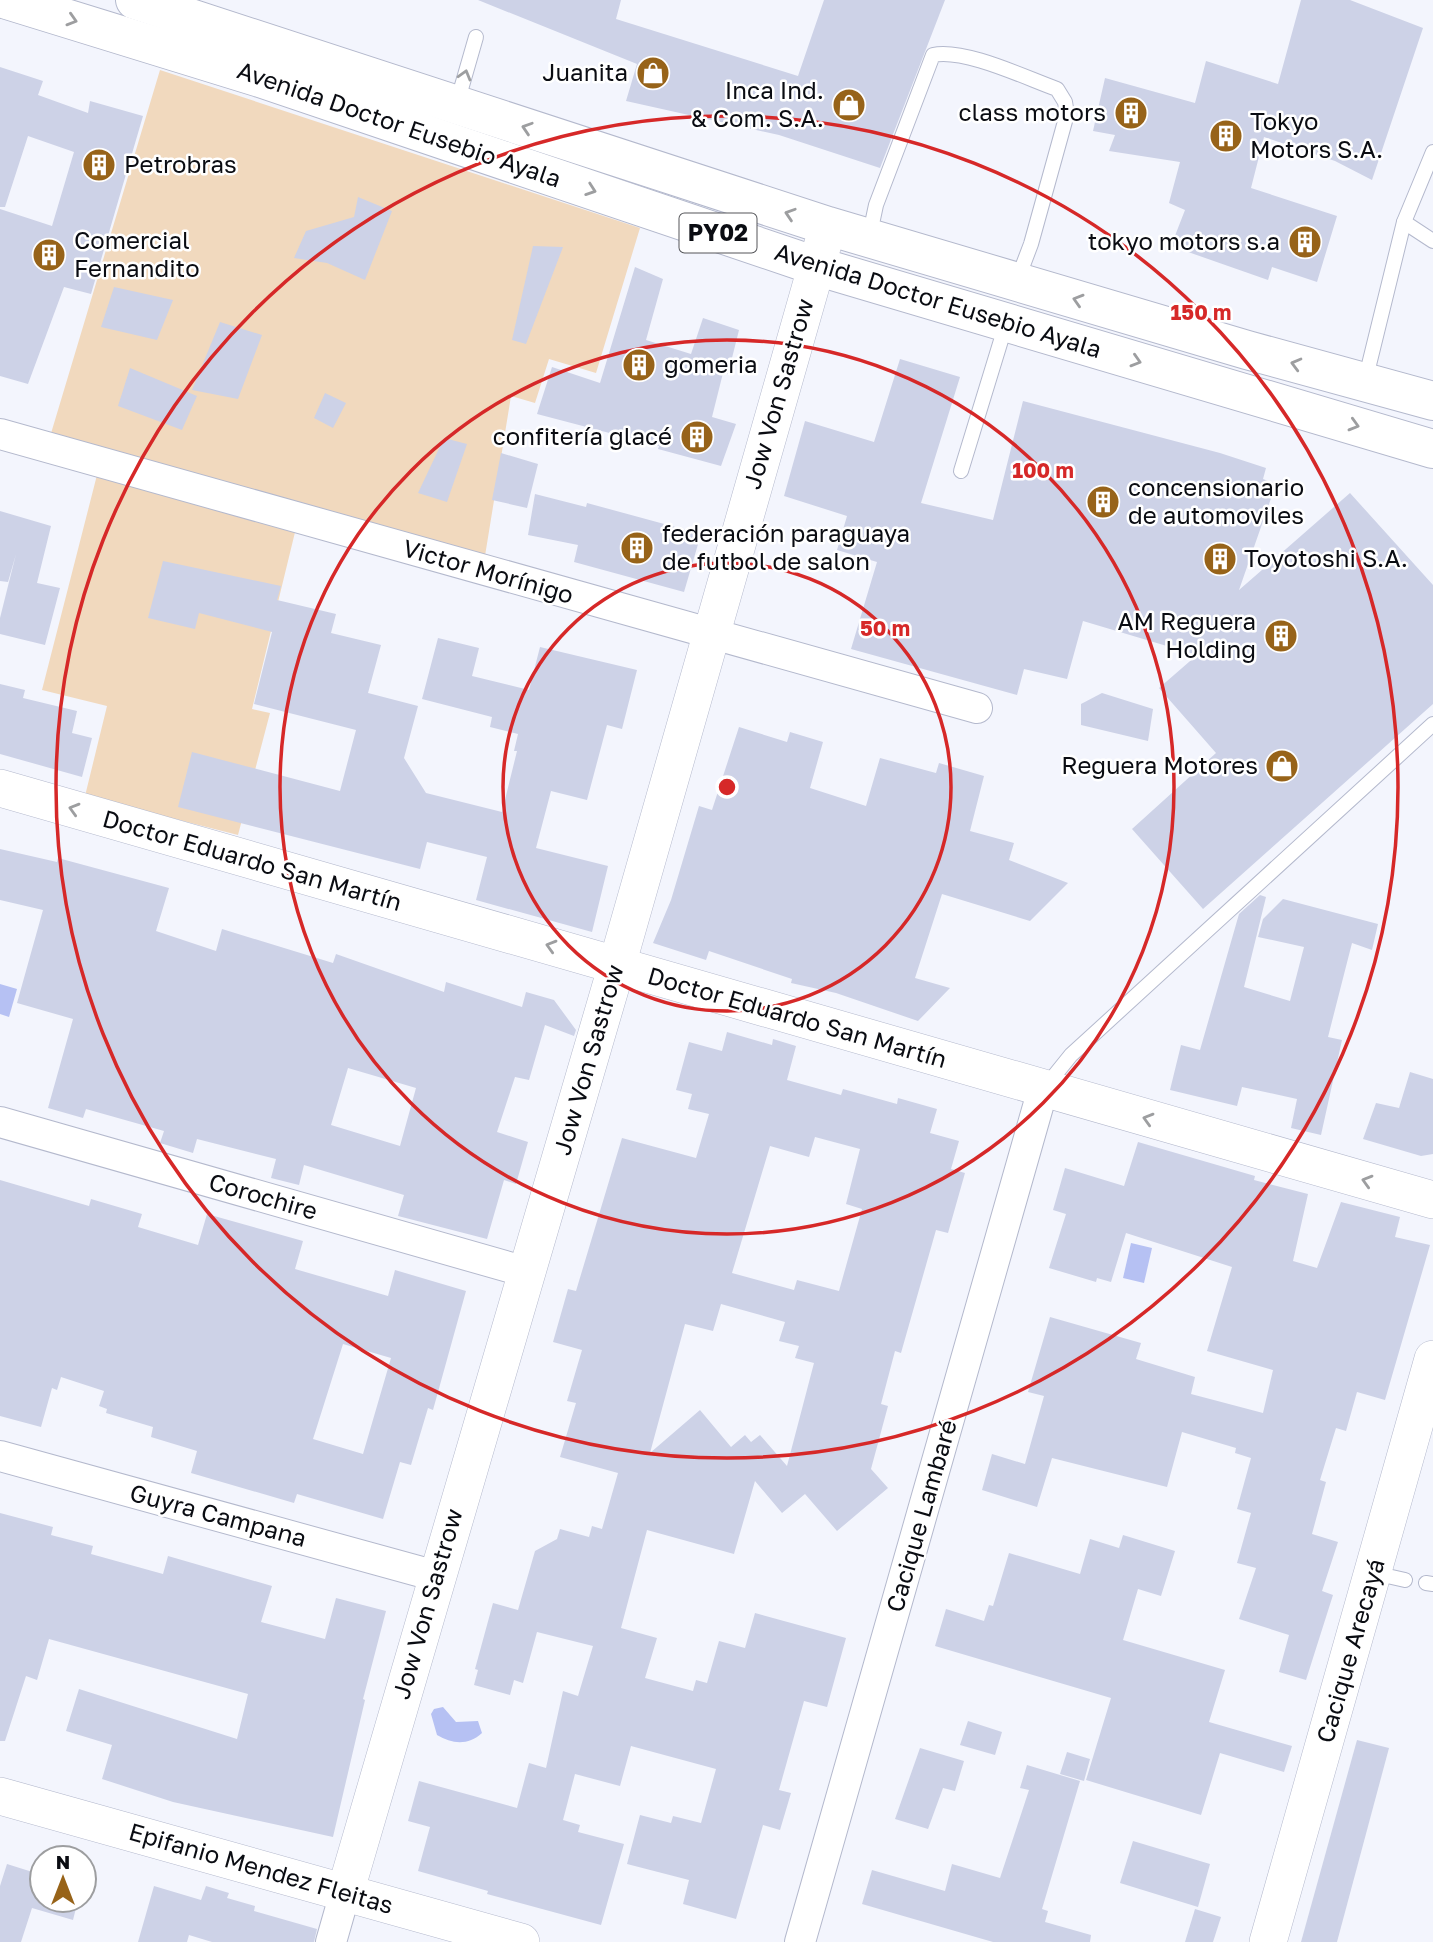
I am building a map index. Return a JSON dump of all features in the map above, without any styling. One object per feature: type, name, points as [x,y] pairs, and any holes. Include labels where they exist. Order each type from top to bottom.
[{"type":"highway","name":"Avenida Doctor Eusebio Ayala","points":[[7,0],[260,78],[816,266],[1433,449]]},
{"type":"highway","name":"Avenida Doctor Eusebio Ayala","points":[[135,0],[451,110],[828,226],[1433,401]]},
{"type":"street","name":"Jow Von Sastrow","points":[[345,1893],[617,965],[828,226]]},
{"type":"street","name":"Victor Morínigo","points":[[0,433],[977,708]]},
{"type":"street","name":"Doctor Eduardo San Martín","points":[[0,788],[1433,1200]]},
{"type":"street","name":"Cacique Lambaré","points":[[800,1942],[1043,1089]]},
{"type":"street","name":"Corochire","points":[[0,1122],[526,1272]]},
{"type":"street","name":"Cacique Arecayá","points":[[1268,1942],[1389,1576],[1433,1359]]},
{"type":"street","name":"Guyra Campana","points":[[0,1456],[436,1576]]},
{"type":"street","name":"Epifanio Mendez Fleitas","points":[[0,1796],[521,1942]]},
{"type":"street","points":[[331,1942],[345,1893]]},
{"type":"lane","points":[[451,110],[476,37]]},
{"type":"lane","points":[[869,238],[876,205],[933,55],[946,52],[964,57],[1057,89],[1065,102],[1067,114],[1031,244],[1017,282]]},
{"type":"lane","points":[[260,78],[278,70],[380,102]]},
{"type":"lane","points":[[1364,383],[1404,222],[1433,152]]},
{"type":"lane","points":[[1404,222],[1433,241]]},
{"type":"lane","points":[[961,471],[1006,322]]},
{"type":"lane","points":[[1043,1089],[1071,1055],[1433,723]]},
{"type":"shaded area","points":[[160,70],[640,228],[596,373],[549,359],[535,403],[511,396],[484,562],[49,440]]},
{"type":"shaded area","points":[[97,475],[297,524],[252,709],[270,713],[238,835],[85,796],[107,706],[42,690]]},
{"type":"water","points":[[0,984],[17,989],[9,1017],[0,1014]]},
{"type":"water","points":[[1131,1243],[1152,1248],[1144,1283],[1123,1278]]},
{"type":"water","points":[[443,1707],[456,1722],[478,1721],[482,1733],[466,1742],[448,1740],[437,1735],[431,1714],[434,1709]]},
{"type":"building","points":[[478,0],[621,0],[616,19],[798,76],[824,0],[945,0],[880,168],[779,135],[626,101],[637,64]]},
{"type":"building","points":[[1301,0],[1350,0],[1423,28],[1372,180],[1335,161],[1264,137],[1251,188],[1337,216],[1317,282],[1272,267],[1268,280],[1171,246],[1185,210],[1169,203],[1180,162],[1109,151],[1115,135],[1093,131],[1105,78],[1195,103],[1206,61],[1278,84]]},
{"type":"building","points":[[0,67],[43,81],[38,95],[88,113],[90,101],[143,116],[91,294],[64,287],[28,384],[0,376],[0,209],[52,226],[74,152],[28,136],[5,207],[0,207]]},
{"type":"building","points":[[358,197],[392,211],[365,280],[327,263],[294,258],[306,231],[354,217]]},
{"type":"building","points":[[533,246],[563,247],[526,344],[512,340]]},
{"type":"building","points":[[635,267],[663,279],[646,340],[691,354],[703,318],[739,330],[728,374],[723,373],[712,417],[736,424],[721,466],[658,449],[659,446],[537,414],[552,367],[600,383]]},
{"type":"building","points":[[114,287],[173,300],[157,340],[101,327]]},
{"type":"building","points":[[220,322],[262,335],[238,399],[192,390]]},
{"type":"building","points":[[900,359],[960,377],[921,503],[993,520],[1023,401],[1220,453],[1266,468],[1263,479],[1276,484],[1239,590],[1350,493],[1433,585],[1433,704],[1203,909],[1132,829],[1216,753],[1159,688],[1197,655],[1083,621],[1067,679],[1024,669],[1017,695],[851,649],[877,562],[837,550],[847,516],[784,496],[805,421],[874,442]]},
{"type":"building","points":[[130,368],[197,396],[182,430],[118,406]]},
{"type":"building","points":[[325,393],[346,403],[333,428],[314,418]]},
{"type":"building","points":[[444,438],[467,444],[447,502],[418,493]]},
{"type":"building","points":[[501,453],[538,464],[527,508],[492,500]]},
{"type":"building","name":"federación paraguaya de futbol de salon","points":[[535,494],[586,507],[587,503],[701,534],[684,592],[574,562],[578,545],[528,535]]},
{"type":"building","points":[[0,511],[51,526],[37,583],[60,588],[45,645],[0,634],[0,618],[16,554],[8,582],[0,581]]},
{"type":"building","points":[[163,561],[281,586],[277,600],[336,614],[331,633],[381,645],[368,693],[418,706],[404,758],[426,793],[502,812],[517,751],[514,751],[518,734],[490,727],[492,717],[422,699],[438,638],[479,648],[472,676],[529,690],[540,647],[637,670],[622,729],[607,725],[587,800],[551,791],[536,848],[608,866],[592,932],[476,900],[487,857],[427,842],[420,869],[178,807],[192,752],[340,791],[356,730],[254,704],[272,632],[199,613],[195,629],[148,618]]},
{"type":"building","points":[[0,684],[25,690],[23,698],[77,711],[72,733],[92,738],[82,777],[0,754]]},
{"type":"building","points":[[1102,693],[1153,709],[1148,741],[1081,725],[1081,704]]},
{"type":"building","points":[[739,727],[787,742],[790,732],[823,742],[810,788],[866,806],[880,758],[936,773],[939,763],[984,776],[970,831],[1014,843],[1009,860],[1068,883],[1030,921],[942,894],[915,978],[950,988],[918,1021],[836,993],[791,983],[792,979],[709,951],[706,960],[653,943],[671,900],[699,806],[712,810]]},
{"type":"building","points":[[0,849],[57,862],[58,858],[169,888],[156,931],[216,951],[222,929],[333,963],[336,954],[444,992],[446,982],[522,1007],[526,992],[554,1000],[576,1030],[574,1036],[545,1025],[529,1080],[515,1077],[497,1132],[528,1142],[516,1184],[504,1180],[487,1239],[398,1216],[404,1195],[304,1165],[299,1185],[271,1178],[276,1159],[197,1139],[193,1153],[160,1143],[164,1131],[86,1109],[83,1118],[48,1108],[73,1019],[17,1003],[43,910],[0,900]],"holes":[[[348,1068],[416,1088],[400,1146],[331,1125]]]},
{"type":"building","points":[[1260,895],[1266,897],[1244,987],[1290,1001],[1304,947],[1258,937],[1263,919],[1283,899],[1378,924],[1372,950],[1352,943],[1328,1037],[1342,1040],[1321,1135],[1291,1128],[1297,1099],[1242,1087],[1237,1106],[1170,1090],[1181,1045],[1200,1050],[1239,914]]},
{"type":"building","points":[[727,1032],[772,1045],[773,1039],[796,1046],[787,1080],[841,1095],[843,1089],[897,1104],[898,1098],[937,1109],[930,1133],[959,1141],[951,1169],[965,1173],[948,1233],[936,1230],[901,1353],[895,1351],[881,1404],[888,1406],[871,1469],[888,1488],[837,1531],[805,1494],[782,1513],[755,1481],[734,1554],[647,1530],[621,1628],[657,1638],[645,1678],[693,1691],[696,1680],[707,1683],[719,1641],[745,1648],[755,1613],[846,1638],[827,1707],[804,1701],[779,1790],[791,1793],[780,1830],[763,1825],[736,1919],[683,1904],[689,1880],[627,1864],[640,1815],[671,1823],[673,1816],[701,1823],[716,1769],[631,1746],[620,1786],[575,1774],[563,1820],[580,1825],[578,1832],[624,1844],[601,1925],[487,1894],[488,1891],[418,1871],[430,1827],[408,1821],[419,1781],[517,1808],[529,1763],[546,1768],[563,1691],[578,1696],[593,1646],[537,1632],[523,1683],[514,1680],[510,1695],[474,1685],[478,1670],[475,1669],[493,1603],[518,1610],[535,1551],[557,1539],[560,1529],[589,1537],[592,1526],[602,1529],[618,1473],[560,1457],[576,1403],[567,1401],[582,1350],[553,1342],[568,1289],[576,1291],[622,1138],[696,1158],[709,1114],[688,1109],[692,1094],[676,1090],[689,1042],[722,1051]],"holes":[[[815,1137],[860,1149],[846,1204],[862,1209],[839,1291],[797,1280],[794,1290],[732,1273],[770,1146],[809,1157]],[[721,1304],[785,1322],[779,1341],[799,1346],[795,1358],[814,1363],[787,1466],[760,1435],[751,1442],[745,1435],[731,1447],[700,1410],[650,1453],[685,1324],[713,1331]]]},
{"type":"building","points":[[1410,1072],[1433,1079],[1433,1154],[1421,1156],[1363,1139],[1376,1103],[1399,1108]]},
{"type":"building","points":[[1138,1142],[1255,1176],[1254,1180],[1308,1194],[1293,1261],[1317,1268],[1341,1202],[1400,1217],[1395,1237],[1430,1245],[1385,1400],[1357,1392],[1346,1431],[1336,1428],[1320,1480],[1326,1482],[1312,1534],[1338,1542],[1322,1591],[1333,1595],[1306,1680],[1279,1672],[1289,1635],[1239,1619],[1256,1568],[1237,1563],[1251,1513],[1237,1509],[1251,1458],[1235,1453],[1236,1448],[1182,1432],[1167,1487],[1052,1458],[1037,1507],[982,1490],[992,1454],[1025,1464],[1044,1396],[1028,1392],[1050,1317],[1141,1343],[1136,1359],[1195,1377],[1191,1394],[1263,1413],[1273,1370],[1207,1351],[1232,1267],[1126,1233],[1111,1282],[1097,1278],[1096,1282],[1049,1268],[1066,1214],[1053,1210],[1065,1168],[1124,1186]]},
{"type":"building","points":[[0,1180],[89,1206],[91,1199],[142,1214],[138,1227],[198,1245],[207,1214],[303,1241],[295,1269],[388,1296],[395,1270],[466,1291],[433,1410],[428,1408],[411,1465],[400,1462],[383,1519],[297,1494],[294,1503],[191,1473],[197,1451],[151,1437],[153,1427],[106,1413],[107,1409],[99,1406],[104,1391],[61,1377],[57,1390],[52,1388],[41,1427],[0,1416]],"holes":[[[343,1344],[391,1358],[363,1454],[313,1439]]]},
{"type":"building","points":[[0,1513],[53,1527],[51,1535],[93,1546],[91,1554],[163,1574],[168,1556],[272,1586],[261,1622],[325,1639],[336,1598],[386,1611],[363,1699],[365,1700],[333,1837],[173,1802],[102,1779],[112,1745],[66,1731],[79,1689],[237,1739],[248,1694],[49,1639],[37,1680],[26,1676],[5,1741],[0,1741]]},
{"type":"building","points":[[1123,1535],[1175,1551],[1161,1596],[1138,1589],[1123,1640],[1225,1670],[1209,1722],[1292,1746],[1284,1772],[1220,1753],[1201,1815],[1086,1780],[1111,1698],[935,1646],[946,1609],[984,1621],[989,1605],[993,1606],[1009,1553],[1080,1574],[1090,1539],[1119,1548]]},
{"type":"building","points":[[968,1721],[1002,1732],[995,1755],[960,1745]]},
{"type":"building","points":[[1357,1740],[1389,1748],[1337,1942],[1301,1942]]},
{"type":"building","points":[[920,1748],[964,1761],[955,1791],[943,1788],[928,1829],[895,1819]]},
{"type":"building","points":[[1067,1752],[1090,1759],[1084,1781],[1060,1774]]},
{"type":"building","points":[[1027,1765],[1080,1781],[1042,1909],[1048,1911],[1045,1922],[1091,1935],[1090,1942],[993,1942],[862,1904],[872,1870],[945,1891],[952,1864],[1000,1878],[1029,1790],[1020,1788]]},
{"type":"building","points":[[1133,1841],[1210,1864],[1198,1907],[1120,1883]]},
{"type":"building","points":[[7,1864],[28,1871],[30,1914],[21,1942],[0,1942],[0,1886]]},
{"type":"building","points":[[154,1886],[201,1900],[206,1886],[229,1893],[227,1898],[255,1906],[254,1911],[317,1929],[314,1942],[212,1942],[189,1935],[187,1942],[138,1942]]},
{"type":"building","points":[[1195,1909],[1221,1917],[1213,1942],[1185,1942]]},
{"type":"building","points":[[52,1914],[74,1914],[73,1920]]},
{"type":"place","name":"Juanita","points":[[653,73]]},
{"type":"place","name":"Inca Ind. & Com. S.A.","points":[[849,105]]},
{"type":"place","name":"class motors","points":[[1131,113]]},
{"type":"place","name":"Tokyo Motors S.A.","points":[[1226,136]]},
{"type":"place","name":"Petrobras","points":[[99,165]]},
{"type":"place","name":"tokyo motors s.a","points":[[1305,242]]},
{"type":"place","name":"Comercial Fernandito","points":[[49,255]]},
{"type":"place","name":"gomeria","points":[[639,365]]},
{"type":"place","name":"confitería glacé","points":[[697,437]]},
{"type":"place","name":"concensionario de automoviles","points":[[1103,502]]},
{"type":"place","name":"federación paraguaya de futbol de salon","points":[[637,548]]},
{"type":"place","name":"Toyotoshi S.A.","points":[[1220,559]]},
{"type":"place","name":"AM Reguera Holding","points":[[1281,636]]},
{"type":"place","name":"Reguera Motores","points":[[1282,766]]}]
